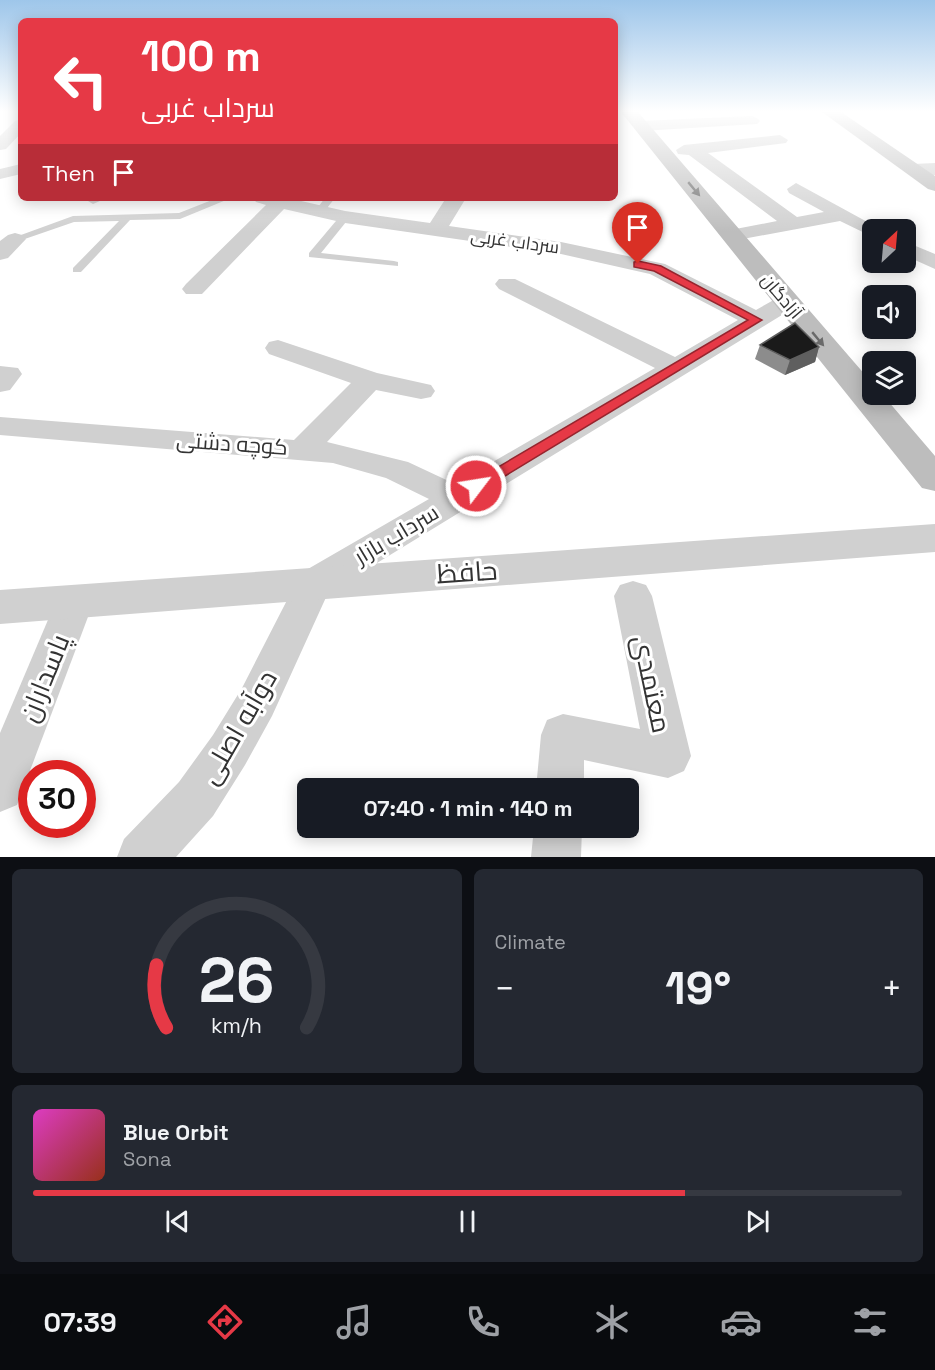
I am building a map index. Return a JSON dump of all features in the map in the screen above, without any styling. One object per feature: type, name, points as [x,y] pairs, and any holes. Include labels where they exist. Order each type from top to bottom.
[{"type":"main road","points":[[887,152],[935,185]]},
{"type":"main road","name":"آزادگان","points":[[663,153],[935,479]]},
{"type":"street","points":[[663,153],[670,152]]},
{"type":"street","points":[[696,152],[794,224]]},
{"type":"street","points":[[913,170],[935,169]]},
{"type":"street","points":[[0,174],[18,170]]},
{"type":"street","points":[[796,189],[862,226]]},
{"type":"street","points":[[194,289],[271,201]]},
{"type":"street","name":"سرداب غربی","points":[[283,201],[325,205],[345,217],[561,248],[657,269],[756,320]]},
{"type":"street","points":[[436,230],[454,201]]},
{"type":"street","points":[[732,236],[840,215]]},
{"type":"street","points":[[916,253],[935,262]]},
{"type":"street","points":[[507,284],[676,368]]},
{"type":"street","name":"سرداب بازار","points":[[314,583],[787,302]]},
{"type":"street","points":[[278,348],[370,380],[421,392]]},
{"type":"street","points":[[0,374],[8,374],[0,384]]},
{"type":"street","points":[[303,449],[370,380]]},
{"type":"street","name":"کوچه دشتی","points":[[0,426],[303,449],[368,460],[397,470],[456,498]]},
{"type":"street","name":"حافظ","points":[[0,607],[935,538]]},
{"type":"street","name":"دوآبه اصلی","points":[[141,857],[196,799],[229,750],[257,702],[314,583]]},
{"type":"street","name":"معتمدی","points":[[561,778],[563,735],[668,756],[633,596]]},
{"type":"street","name":"پاسداران","points":[[0,789],[75,601]]},
{"type":"street","points":[[556,857],[557,838]]},
{"type":"lane","points":[[7,246],[73,219],[180,216],[218,201]]},
{"type":"lane","points":[[77,270],[129,216]]},
{"type":"lane","points":[[345,217],[313,255],[394,264]]},
{"type":"building","points":[[795,323],[819,347],[790,360],[760,345]]},
{"type":"route","points":[[476,486],[756,320],[657,269],[638,264]]}]
